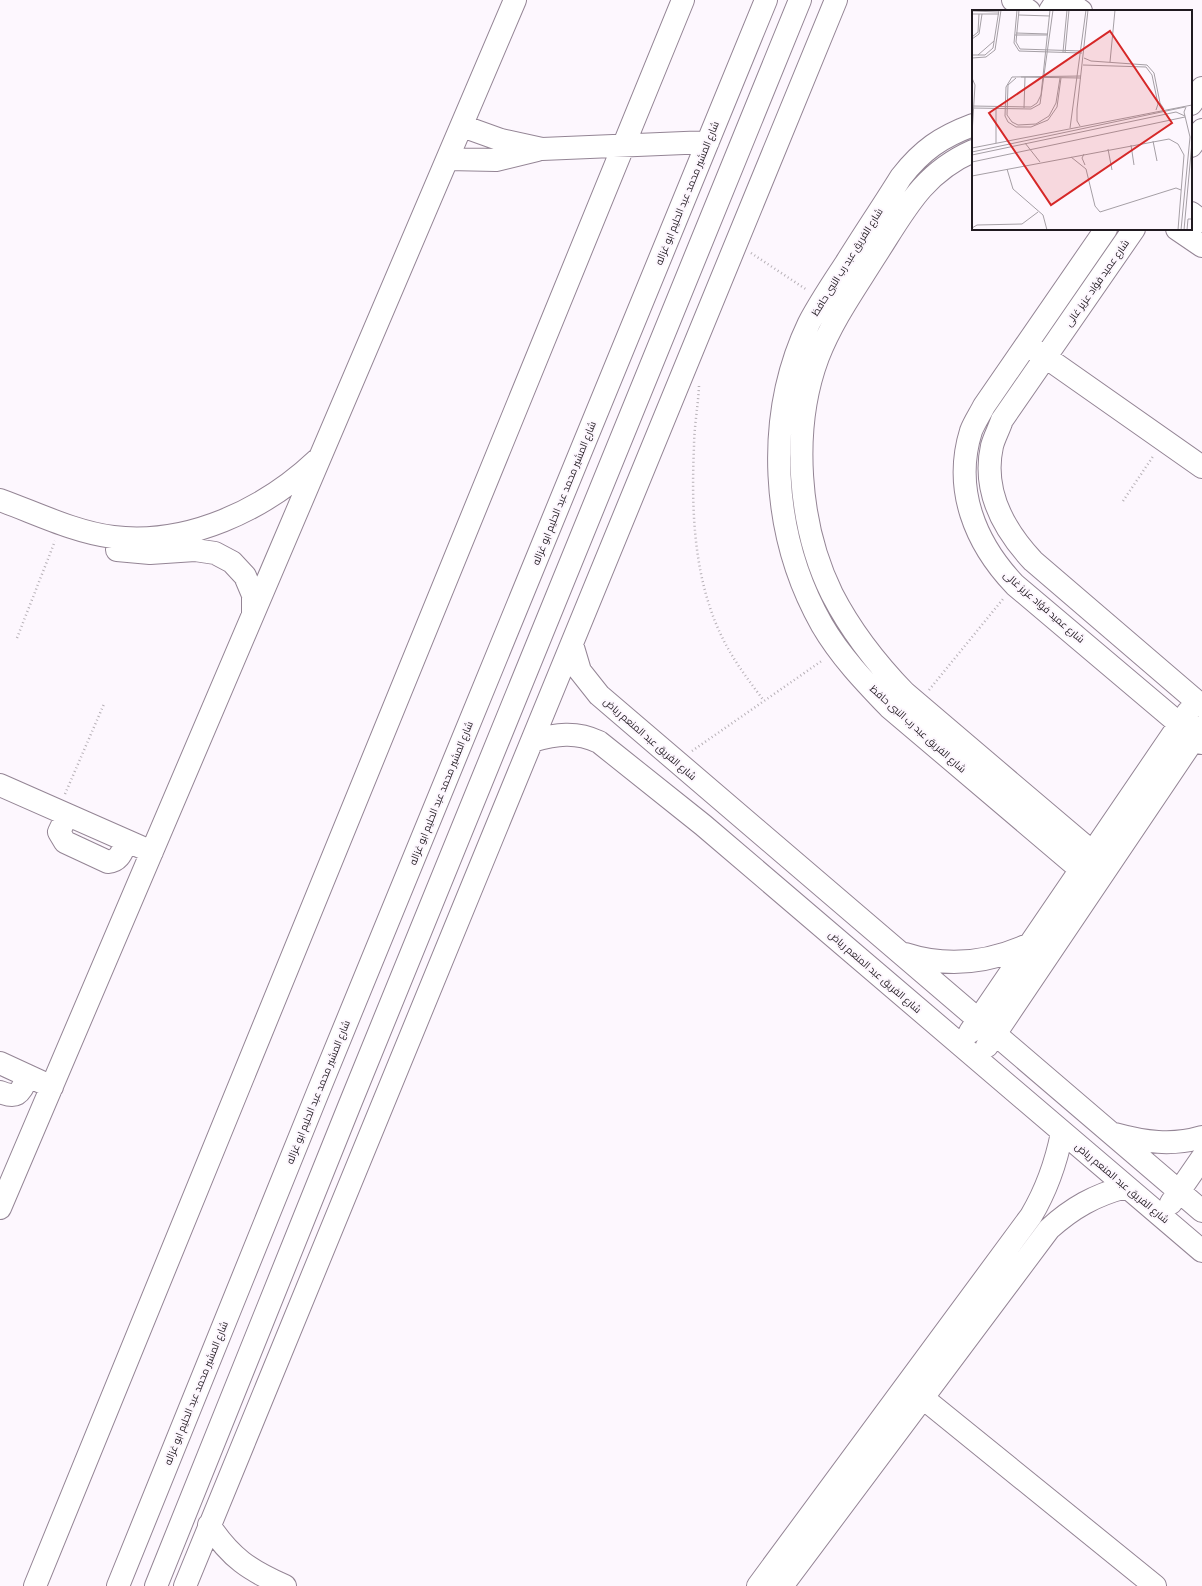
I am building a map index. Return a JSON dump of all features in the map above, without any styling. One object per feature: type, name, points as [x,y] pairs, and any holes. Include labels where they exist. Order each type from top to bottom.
[{"type":"street","points":[[0,1208],[253,614],[323,455],[515,0]]},
{"type":"street","points":[[35,1586],[683,0]]},
{"type":"street","name":"شارع المشير محمد عبد الحليم ابو غزاله","points":[[118,1586],[318,1092],[766,0]]},
{"type":"street","points":[[156,1586],[350,1104],[800,0]]},
{"type":"street","points":[[185,1586],[836,0]]},
{"type":"street","points":[[1013,0],[1028,10]]},
{"type":"street","points":[[1051,10],[1057,0]]},
{"type":"street","points":[[1065,0],[1080,10]]},
{"type":"street","name":"شارع الفريق عبد رب النبى حافظ","points":[[972,125],[949,134],[930,146],[913,161],[901,177],[822,300],[798,349],[784,406],[780,445],[780,486],[785,526],[795,564],[810,601],[838,650],[862,679],[889,707],[1080,869]]},
{"type":"street","points":[[462,126],[501,140],[542,149]]},
{"type":"street","points":[[1192,145],[1202,130]]},
{"type":"street","points":[[448,159],[496,160],[542,149],[708,142]]},
{"type":"street","name":"شارع الفريق عبد رب النبى حافظ","points":[[972,152],[942,168],[916,193],[832,325],[818,357],[810,382],[805,408],[802,446],[803,484],[808,521],[818,558],[832,593],[864,646],[883,671],[917,704],[1092,852]]},
{"type":"street","points":[[1192,214],[1202,221]]},
{"type":"street","name":"شارع عميد فؤاد عزيز غالى","points":[[1105,230],[984,406],[972,430],[966,451],[965,474],[970,511],[980,539],[991,558],[1015,585],[1195,732]]},
{"type":"street","name":"شارع عميد فؤاد عزيز غالى","points":[[1133,230],[1002,420],[992,446],[990,472],[993,497],[1002,521],[1015,543],[1038,565],[1200,699]]},
{"type":"street","points":[[1178,230],[1202,246]]},
{"type":"street","points":[[1027,343],[1202,466]]},
{"type":"street","points":[[0,500],[88,532],[132,538],[163,536],[214,524],[250,509],[276,494],[300,476],[323,455]]},
{"type":"street","points":[[0,511],[58,533],[107,549],[128,552],[173,553],[195,550],[215,553],[232,562],[246,576],[253,595],[253,614]]},
{"type":"street","name":"شارع الفريق عبد المنعم رياض","points":[[572,644],[580,671],[591,688],[1179,1192],[1200,1204]]},
{"type":"street","points":[[978,1060],[1195,732],[1200,699]]},
{"type":"street","points":[[961,1045],[1092,852],[1195,732]]},
{"type":"street","name":"شارع الفريق عبد المنعم رياض","points":[[532,741],[545,737],[572,735],[585,736],[599,742],[703,825],[1202,1251]]},
{"type":"street","points":[[0,785],[152,852]]},
{"type":"street","points":[[703,825],[722,800]]},
{"type":"street","points":[[397,990],[463,908]]},
{"type":"street","points":[[900,953],[932,961],[966,962],[999,957],[1030,944]]},
{"type":"street","points":[[1019,999],[1016,1024],[1021,1056]]},
{"type":"street","points":[[0,1063],[52,1087]]},
{"type":"street","points":[[0,1092],[10,1096],[15,1096],[20,1092],[28,1076]]},
{"type":"street","points":[[318,1092],[350,1104]]},
{"type":"street","points":[[782,1586],[855,1470],[1031,1216],[1048,1184],[1054,1168],[1062,1133]]},
{"type":"street","points":[[1111,1133],[1156,1142],[1178,1142],[1202,1137]]},
{"type":"street","points":[[1162,1217],[1202,1158]]},
{"type":"street","points":[[758,1586],[855,1470],[923,1398],[1049,1229],[1065,1214],[1084,1202],[1105,1193],[1126,1187]]},
{"type":"street","points":[[1178,1231],[1200,1204]]},
{"type":"street","points":[[923,1398],[1155,1586]]},
{"type":"street","points":[[209,1525],[223,1544],[244,1565],[259,1575],[285,1586]]},
{"type":"path","points":[[736,243],[822,300]]},
{"type":"path","points":[[699,382],[694,446],[694,494],[701,576],[711,610],[725,642],[743,673],[764,701]]},
{"type":"path","points":[[1123,501],[1164,440]]},
{"type":"path","points":[[17,638],[58,533]]},
{"type":"path","points":[[917,704],[1015,585]]},
{"type":"path","points":[[676,762],[838,650]]},
{"type":"path","points":[[62,813],[104,704]]}]
